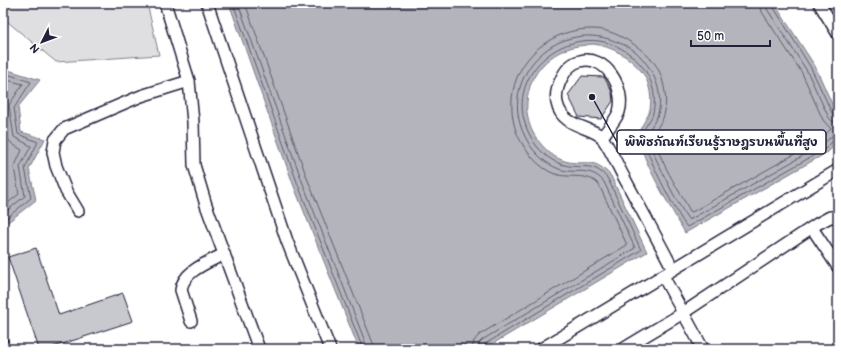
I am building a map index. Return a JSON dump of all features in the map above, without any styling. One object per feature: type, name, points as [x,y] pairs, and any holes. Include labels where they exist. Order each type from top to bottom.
[{"type":"street","points":[[165,3],[189,81],[193,122],[194,164],[206,205],[258,349]]},
{"type":"street","points":[[207,3],[287,241],[330,349]]},
{"type":"street","points":[[819,3],[838,34]]},
{"type":"street","points":[[602,137],[619,111],[620,99],[618,88],[613,76],[606,68],[598,63],[588,60],[579,61],[571,67],[562,78],[558,86],[557,104],[568,120],[602,137],[673,269]]},
{"type":"street","points":[[78,211],[64,185],[56,166],[53,152],[55,140],[64,129],[141,96],[189,81]]},
{"type":"street","points":[[541,349],[838,170]]},
{"type":"street","points":[[623,349],[812,228],[830,217],[838,217]]},
{"type":"street","points":[[812,228],[838,267]]},
{"type":"street","points":[[191,321],[181,290],[181,285],[188,274],[224,254]]},
{"type":"street","points":[[663,276],[702,349]]},
{"type":"path","points":[[3,325],[10,349]]},
{"type":"shaded area","points":[[3,3],[147,3],[159,55],[56,62],[3,18]]},
{"type":"water","points":[[229,3],[774,3],[815,66],[838,117],[838,142],[828,152],[685,233],[650,170],[640,145],[639,132],[649,113],[651,103],[649,86],[645,76],[638,67],[627,58],[614,50],[600,45],[593,44],[578,46],[558,53],[543,65],[532,82],[529,91],[527,112],[530,126],[534,135],[554,156],[569,162],[593,163],[604,169],[611,176],[647,252],[484,349],[359,349],[293,184]]},
{"type":"water","points":[[5,69],[40,80],[18,107],[21,132],[45,139],[29,169],[36,200],[3,226],[3,76]]},
{"type":"building","points":[[582,76],[604,77],[612,92],[613,101],[601,119],[579,117],[568,95]]},
{"type":"building","points":[[36,248],[59,315],[123,293],[133,321],[47,349],[39,349],[8,257]]},
{"type":"place","name":"พิพิธภัณฑ์เรียนรู้ราษฎรบนพื้นที่สูง","points":[[592,97]]}]
